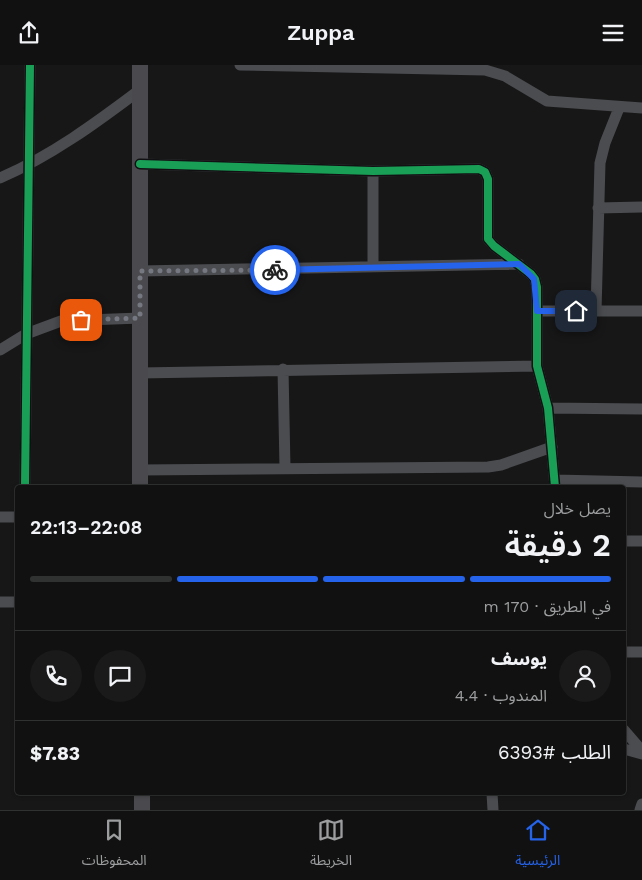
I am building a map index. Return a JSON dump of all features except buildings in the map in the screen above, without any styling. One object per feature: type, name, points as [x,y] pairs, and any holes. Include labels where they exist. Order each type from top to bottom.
[{"type":"main road","points":[[140,65],[140,485]]},
{"type":"main road","points":[[142,795],[142,810]]},
{"type":"street","points":[[25,485],[30,65]]},
{"type":"street","points":[[240,65],[474,67],[506,76],[547,101],[619,108],[642,108]]},
{"type":"street","points":[[0,178],[28,166],[98,121],[141,89]]},
{"type":"street","points":[[596,311],[598,207],[602,151],[619,108]]},
{"type":"street","points":[[140,164],[373,171],[482,170],[488,179],[488,239],[534,279],[537,311],[537,366],[548,408],[555,484],[642,482]]},
{"type":"street","points":[[373,171],[373,267]]},
{"type":"street","points":[[598,207],[642,207]]},
{"type":"street","points":[[140,271],[519,264]]},
{"type":"street","points":[[537,311],[642,311]]},
{"type":"street","points":[[0,350],[26,334],[61,321],[140,318]]},
{"type":"street","points":[[140,373],[537,366]]},
{"type":"street","points":[[283,369],[285,468]]},
{"type":"street","points":[[548,408],[642,409]]},
{"type":"street","points":[[140,470],[488,467],[501,465],[552,447]]},
{"type":"street","points":[[0,517],[15,517]]},
{"type":"street","points":[[626,541],[642,541]]},
{"type":"street","points":[[0,602],[15,602]]},
{"type":"street","points":[[626,651],[642,651]]},
{"type":"street","points":[[626,732],[642,752]]},
{"type":"street","points":[[626,749],[642,752]]},
{"type":"street","points":[[492,795],[493,810]]},
{"type":"street","points":[[640,810],[642,804]]},
{"type":"cycle path","points":[[25,485],[30,65]]},
{"type":"cycle path","points":[[140,164],[373,171],[479,169],[485,172],[488,179],[488,239],[494,246],[531,274],[535,279],[537,287],[537,366],[548,408],[555,485]]},
{"type":"way so far","points":[[81,320],[140,318],[140,271],[275,270]]},
{"type":"route","points":[[275,270],[519,264],[531,273],[534,279],[537,287],[537,311],[576,311]]}]
